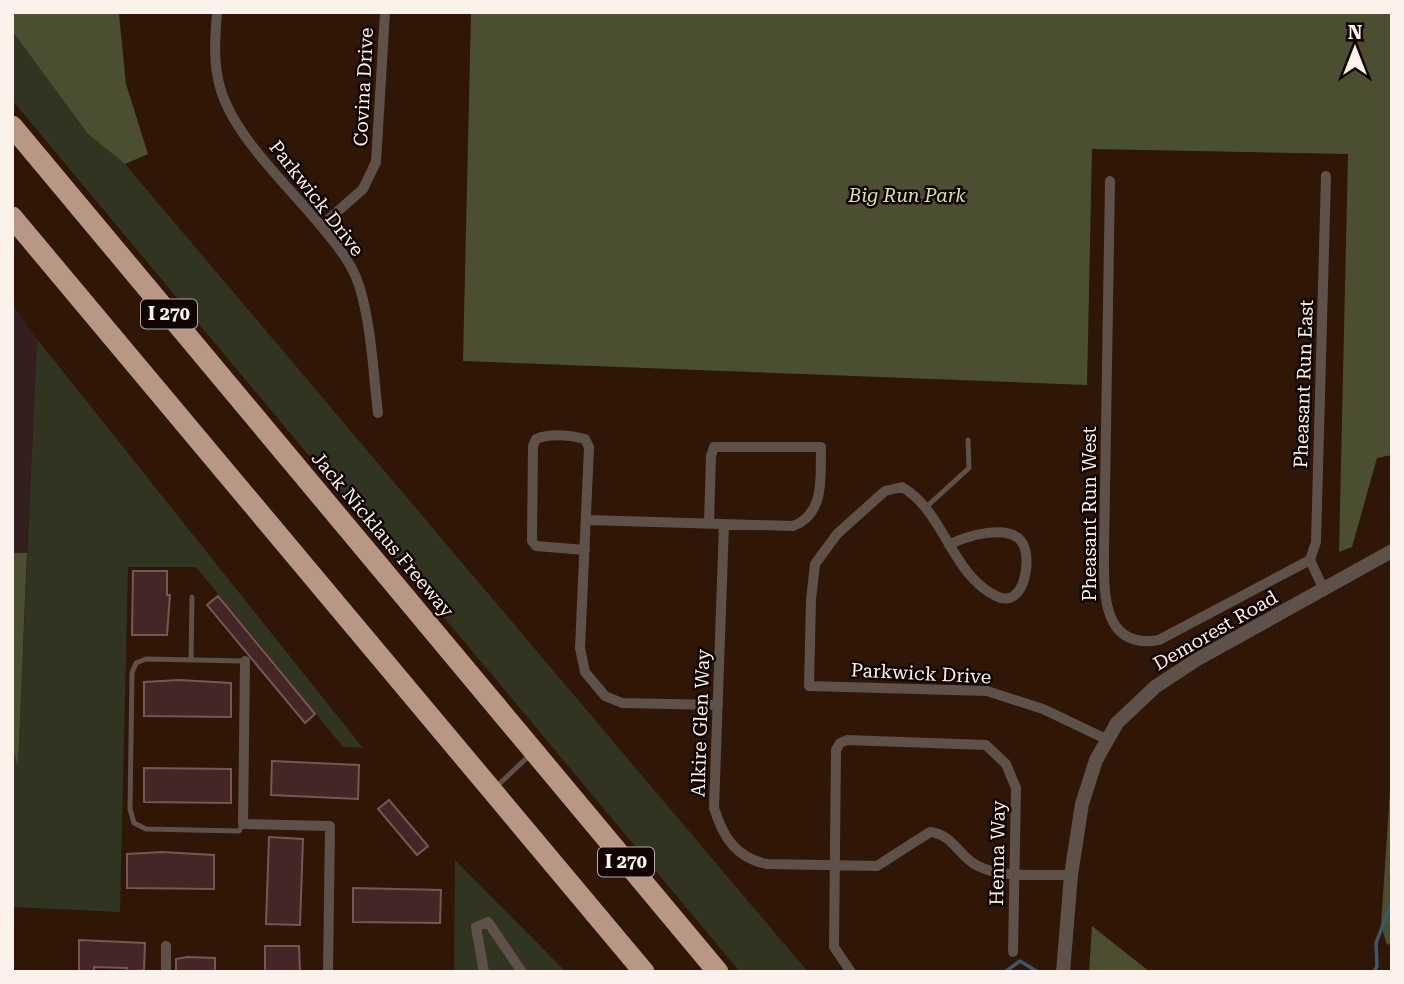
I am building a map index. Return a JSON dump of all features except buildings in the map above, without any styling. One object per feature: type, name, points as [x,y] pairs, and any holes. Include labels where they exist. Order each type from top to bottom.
[{"type":"highway","name":"Jack Nicklaus Freeway","points":[[12,126],[718,972]]},
{"type":"highway","name":"I 270","points":[[12,217],[645,972]]},
{"type":"street","name":"Parkwick Drive","points":[[217,12],[216,59],[220,88],[230,108],[248,139],[321,226],[356,276],[362,298],[378,413]]},
{"type":"street","name":"Covina Drive","points":[[321,226],[363,189],[376,162],[385,12]]},
{"type":"street","name":"Pheasant Run East","points":[[1310,560],[1316,542],[1326,176]]},
{"type":"street","name":"Pheasant Run West","points":[[1110,181],[1104,552],[1104,593],[1108,613],[1127,636],[1144,642],[1159,640],[1310,560]]},
{"type":"street","points":[[585,550],[547,549],[536,547],[532,541],[533,446],[536,439],[544,435],[585,439],[589,447],[587,520],[580,648],[585,672],[605,696],[622,703],[718,705]]},
{"type":"street","points":[[587,520],[793,526],[803,523],[819,500],[821,447],[714,447],[711,456],[709,523]]},
{"type":"street","name":"Parkwick Drive","points":[[924,509],[902,487],[885,491],[836,534],[815,564],[811,600],[809,686],[987,691],[1043,709],[1107,739]]},
{"type":"street","points":[[924,509],[949,545],[973,578],[996,596],[1005,599],[1015,596],[1022,588],[1025,552],[1016,536],[985,533],[965,535],[949,545]]},
{"type":"street","name":"Alkire Glen Way","points":[[724,524],[715,808],[728,842],[752,861],[877,866],[930,832],[945,836],[978,866],[1015,873],[1071,875]]},
{"type":"street","name":"Demorest Road","points":[[1063,972],[1071,875],[1082,804],[1096,760],[1107,739],[1132,708],[1196,660],[1392,551]]},
{"type":"street","points":[[1310,560],[1324,590]]},
{"type":"street","points":[[245,661],[243,824],[330,826],[328,972]]},
{"type":"street","name":"Henna Way","points":[[834,866],[836,751],[840,743],[847,740],[986,745],[1006,764],[1016,788],[1013,952]]},
{"type":"street","points":[[834,866],[834,947],[851,972]]},
{"type":"street","points":[[484,972],[476,927],[488,922],[522,972]]},
{"type":"street","name":"Demorest Road","points":[[1067,942],[1073,972]]},
{"type":"street","points":[[166,946],[166,972]]},
{"type":"lane","points":[[924,509],[969,468],[968,440]]},
{"type":"lane","points":[[191,660],[192,597]]},
{"type":"lane","points":[[243,824],[239,831],[146,829],[139,827],[131,817],[133,667],[146,659],[245,661]]},
{"type":"lane","points":[[492,790],[534,752]]},
{"type":"shaded area","points":[[12,303],[37,339],[27,553],[12,553]]},
{"type":"green space","points":[[12,12],[119,14],[126,84],[148,154],[125,164],[88,134],[12,31]]},
{"type":"green space","name":"Big Run Park","points":[[471,12],[1392,12],[1392,455],[1377,458],[1352,547],[1339,552],[1348,154],[1092,149],[1087,385],[463,361]]},
{"type":"green space","points":[[12,31],[88,134],[125,164],[808,972],[740,972],[12,100]]},
{"type":"green space","points":[[37,339],[363,748],[343,747],[196,567],[128,567],[120,912],[12,907],[12,747],[18,763]]},
{"type":"green space","points":[[12,553],[27,553],[18,766],[12,747]]},
{"type":"green space","points":[[1392,759],[1392,942],[1387,945],[1381,926]]},
{"type":"green space","points":[[455,860],[566,972],[454,972]]},
{"type":"green space","points":[[1092,926],[1150,972],[1089,972]]},
{"type":"waterway","points":[[1374,972],[1377,966],[1376,943],[1392,901]]},
{"type":"waterway","points":[[1005,972],[1020,961],[1038,972]]}]
